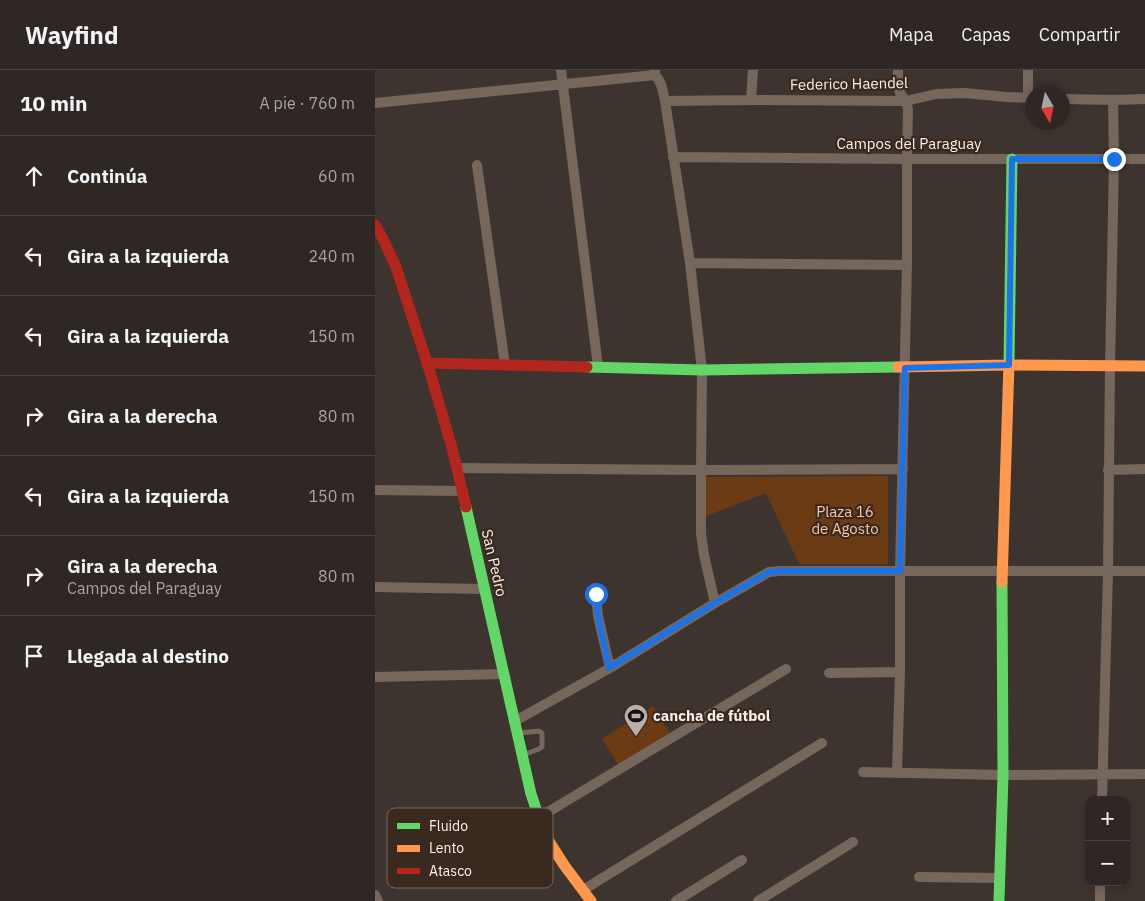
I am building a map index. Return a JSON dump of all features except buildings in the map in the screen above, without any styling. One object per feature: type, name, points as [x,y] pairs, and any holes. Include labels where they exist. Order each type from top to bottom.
[{"type":"street","points":[[561,70],[598,367]]},
{"type":"street","points":[[751,100],[753,70]]},
{"type":"street","points":[[897,773],[907,265],[908,110],[898,85],[898,70]]},
{"type":"street","points":[[1029,70],[1030,85]]},
{"type":"street","points":[[375,103],[563,84],[655,72],[665,101],[690,263],[702,370],[701,533],[715,603]]},
{"type":"street","name":"Federico Haendel","points":[[665,101],[905,101],[936,94],[965,93],[1025,98]]},
{"type":"street","points":[[1070,99],[1113,100],[1145,98]]},
{"type":"street","points":[[1102,796],[1108,571],[1114,159],[1113,100]]},
{"type":"street","name":"Campos del Paraguay","points":[[673,157],[1145,159]]},
{"type":"street","points":[[999,901],[1003,775],[1002,571],[1009,365],[1012,159]]},
{"type":"street","points":[[477,165],[505,365]]},
{"type":"street","name":"San Pedro","points":[[375,225],[379,238],[396,267],[458,468],[522,755],[536,808]]},
{"type":"street","points":[[690,263],[907,265]]},
{"type":"street","points":[[427,363],[702,370],[1009,365],[1145,366]]},
{"type":"street","points":[[458,468],[903,469]]},
{"type":"street","points":[[1108,470],[1145,469]]},
{"type":"street","points":[[375,490],[463,491]]},
{"type":"street","points":[[515,721],[609,668],[769,572],[1145,571]]},
{"type":"street","points":[[375,587],[485,589]]},
{"type":"street","points":[[596,594],[598,616],[609,668]]},
{"type":"street","points":[[553,810],[785,669]]},
{"type":"street","points":[[829,673],[899,672]]},
{"type":"street","points":[[375,677],[504,674]]},
{"type":"street","points":[[583,890],[822,743]]},
{"type":"street","points":[[863,772],[1003,775],[1145,774]]},
{"type":"street","points":[[758,901],[853,842]]},
{"type":"street","name":"San Pedro","points":[[553,848],[591,901]]},
{"type":"street","points":[[676,901],[742,860]]},
{"type":"street","points":[[919,877],[999,878]]},
{"type":"street","points":[[1100,886],[1100,901]]},
{"type":"street","points":[[375,895],[378,901]]},
{"type":"lane","points":[[517,733],[539,731],[542,733],[542,747],[522,755]]},
{"type":"green space","name":"Plaza 16 de Agosto","points":[[888,476],[888,564],[799,564],[766,493],[706,516],[705,477]]},
{"type":"green space","name":"cancha de fútbol","points":[[653,706],[671,735],[620,767],[602,739]]},
{"type":"traffic: fast","points":[[1009,363],[1012,159]]},
{"type":"traffic: fast","points":[[587,367],[702,370],[898,367]]},
{"type":"traffic: fast","points":[[466,507],[536,808]]},
{"type":"traffic: fast","points":[[999,901],[1003,775],[1002,582]]},
{"type":"traffic: slow","points":[[1002,582],[1009,363]]},
{"type":"traffic: slow","points":[[898,367],[1009,365],[1145,366]]},
{"type":"traffic: slow","points":[[553,848],[591,901]]},
{"type":"traffic: jam","points":[[375,225],[396,267],[430,372],[452,448],[466,507]]},
{"type":"traffic: jam","points":[[427,363],[587,367]]},
{"type":"place","name":"cancha de fútbol","points":[[636,737]]},
{"type":"route","points":[[596,594],[598,616],[609,668],[769,572],[900,571],[905,368],[1009,365],[1012,159],[1114,159]]}]
